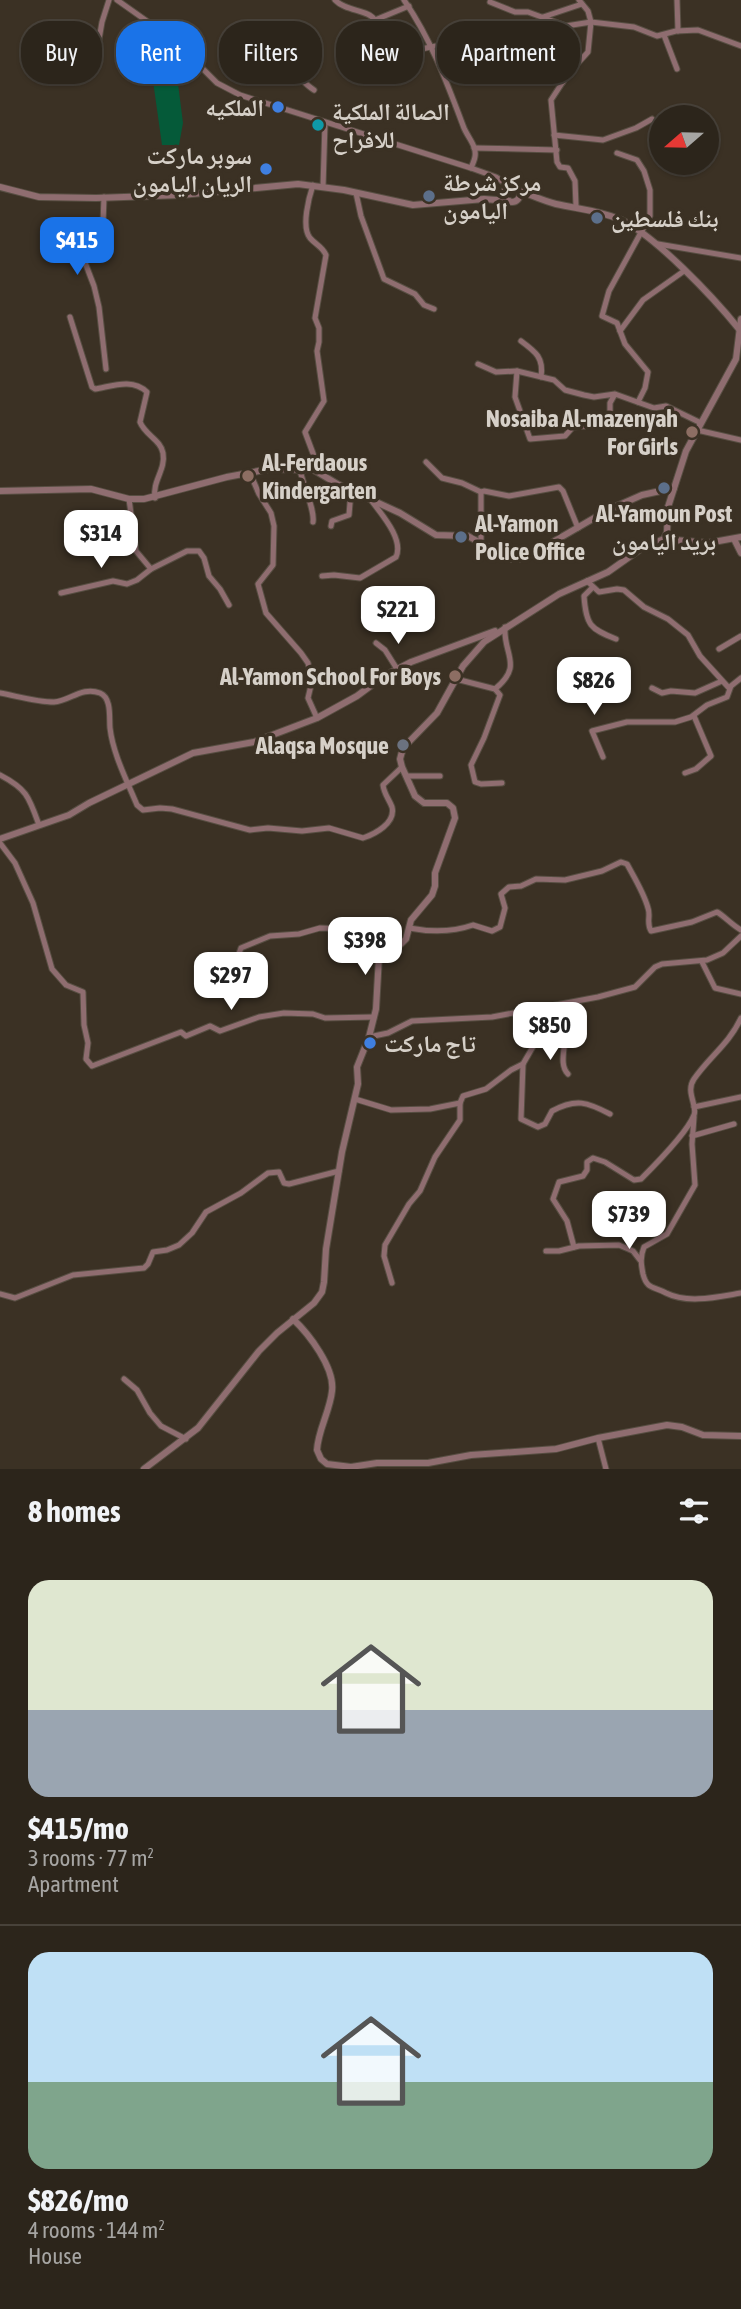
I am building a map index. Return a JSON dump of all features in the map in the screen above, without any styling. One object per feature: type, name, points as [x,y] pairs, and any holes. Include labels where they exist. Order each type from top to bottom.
[{"type":"street","points":[[102,22],[109,0]]},
{"type":"street","points":[[117,0],[175,41],[217,83],[240,95],[471,168],[556,204],[576,206],[618,218],[642,232],[684,271],[740,330]]},
{"type":"street","points":[[335,0],[340,5],[371,16],[375,20],[377,32],[388,45],[415,51],[437,45]]},
{"type":"street","points":[[404,0],[430,45],[474,148],[475,156],[471,168]]},
{"type":"street","points":[[677,0],[678,31]]},
{"type":"street","points":[[490,2],[566,26],[591,22],[629,26],[654,36],[698,30],[741,46]]},
{"type":"street","points":[[542,17],[580,2],[588,11],[591,22],[588,52],[580,62]]},
{"type":"street","points":[[375,20],[409,6]]},
{"type":"street","points":[[664,35],[677,69]]},
{"type":"street","points":[[305,84],[314,90]]},
{"type":"street","points":[[562,84],[551,100],[554,135],[558,165],[568,168],[575,181],[576,206]]},
{"type":"street","points":[[554,135],[603,140],[649,121]]},
{"type":"street","points":[[323,187],[325,123]]},
{"type":"street","points":[[474,148],[556,150]]},
{"type":"street","points":[[617,153],[637,160],[649,190],[650,216],[609,291],[602,316],[617,323],[625,344],[648,372],[648,380],[638,402]]},
{"type":"street","points":[[0,187],[44,197],[104,197],[218,193],[288,184],[313,185],[416,205],[484,199],[509,201],[519,198],[520,191]]},
{"type":"street","points":[[313,185],[309,195],[307,230],[309,237],[322,247],[326,255],[315,318],[319,328],[317,351],[324,401],[305,432],[314,456],[314,470]]},
{"type":"street","points":[[509,186],[504,192],[509,201]]},
{"type":"street","points":[[356,193],[361,216],[384,279],[415,294],[424,305],[435,309]]},
{"type":"street","points":[[104,197],[105,240],[81,252],[99,307],[106,369]]},
{"type":"street","points":[[654,244],[741,258]]},
{"type":"street","points":[[620,331],[643,300],[684,271]]},
{"type":"street","points":[[69,317],[92,387],[95,389],[128,383],[142,387],[147,392],[140,422],[146,434],[160,445],[164,454],[162,468],[154,486],[155,498]]},
{"type":"street","points":[[664,539],[667,532],[668,507],[686,451],[736,359],[741,319]]},
{"type":"street","points":[[521,341],[540,356],[543,367],[541,377]]},
{"type":"street","points":[[478,365],[496,372],[517,371],[554,380],[565,390],[584,395],[594,397],[615,394],[654,408],[666,406],[699,426],[741,440]]},
{"type":"street","points":[[517,371],[515,397],[530,439],[565,436],[573,428],[606,424],[610,419],[610,402],[615,394]]},
{"type":"street","points":[[426,462],[442,478],[481,492],[509,496],[559,487],[578,528]]},
{"type":"street","points":[[0,491],[91,489],[129,499],[155,498],[250,473],[275,469],[314,470],[351,491],[400,513],[436,535],[463,535],[481,541],[506,557],[520,559],[608,510],[642,495],[674,488]]},
{"type":"street","points":[[300,470],[314,515],[313,522]]},
{"type":"street","points":[[250,473],[258,494],[271,513],[274,526],[273,565],[258,584],[263,604],[269,618],[308,663],[312,681],[308,698],[317,719]]},
{"type":"street","points":[[331,526],[332,522],[347,517],[351,512],[351,491]]},
{"type":"street","points":[[481,492],[481,541]]},
{"type":"street","points":[[129,499],[134,545],[138,556],[151,569]]},
{"type":"street","points":[[322,576],[360,578],[396,557],[398,546],[387,522],[371,500]]},
{"type":"street","points":[[145,1469],[186,1438],[217,1407],[259,1350],[314,1303],[323,1289],[326,1249],[355,1099],[357,1067],[369,1037],[378,994],[378,962],[382,951],[404,941],[411,920],[432,895],[435,873],[455,814],[447,803],[428,804],[417,799],[402,767],[400,759],[403,748],[437,713],[463,666],[484,642],[559,594],[608,572],[642,548],[664,539],[708,543],[737,538],[741,553]]},
{"type":"street","points":[[61,593],[113,581],[127,583],[137,580],[151,569],[187,551],[197,550],[202,555],[209,576],[229,606]]},
{"type":"street","points":[[587,581],[599,592],[624,590],[644,607],[668,619],[688,635],[700,656],[729,688]]},
{"type":"street","points":[[592,588],[584,596],[588,621],[597,632],[616,639]]},
{"type":"street","points":[[374,1017],[326,1018],[300,1013],[275,1013],[220,1031],[210,1026],[186,1036],[181,1032],[92,1066],[86,1059],[88,1042],[84,1025],[83,991],[65,985],[52,969],[33,903],[15,863],[0,841],[69,815],[193,752],[254,742],[317,719],[397,669],[505,627]]},
{"type":"street","points":[[495,689],[506,680],[512,663],[505,627]]},
{"type":"street","points":[[719,649],[741,636]]},
{"type":"street","points":[[376,643],[385,650],[397,669]]},
{"type":"street","points":[[603,757],[592,731],[627,722],[675,722],[694,716],[707,705],[727,697],[729,688],[741,678]]},
{"type":"street","points":[[456,679],[495,689],[500,695],[471,765],[475,782],[481,785],[502,783]]},
{"type":"street","points":[[652,688],[662,693],[695,693],[722,681]]},
{"type":"street","points":[[0,693],[52,702],[82,692],[104,695],[108,705],[112,739],[138,807],[143,810],[172,809],[250,830],[268,828],[302,831],[329,828],[359,839],[380,831],[391,817],[392,808],[383,791],[383,785],[402,767]]},
{"type":"street","points":[[685,773],[696,769],[711,756],[694,716]]},
{"type":"street","points":[[0,775],[15,783],[30,797],[39,825]]},
{"type":"street","points":[[407,776],[440,776]]},
{"type":"street","points":[[409,928],[456,931],[472,925],[492,932],[500,927],[505,908],[501,894],[509,887],[521,886],[536,879],[565,880],[584,876],[621,862],[627,864],[646,902],[650,912],[648,926],[651,931],[692,922],[717,912],[722,914],[728,923],[741,930]]},
{"type":"street","points":[[232,973],[241,948],[270,936],[299,934],[320,928],[348,929],[382,951]]},
{"type":"street","points":[[369,1037],[388,1033],[412,1021],[492,1017],[635,987],[658,965],[702,962],[723,953],[741,936]]},
{"type":"street","points":[[702,962],[715,988],[741,994]]},
{"type":"street","points":[[554,1006],[556,1030],[565,1037],[563,1064],[568,1074]]},
{"type":"street","points":[[640,1260],[647,1245],[667,1234],[695,1185],[692,1136],[694,1107],[691,1099],[693,1080],[733,1036],[741,1018]]},
{"type":"street","points":[[556,1030],[534,1045],[523,1065],[521,1119],[538,1127],[545,1124],[552,1111],[575,1101],[610,1114]]},
{"type":"street","points":[[392,1283],[384,1256],[385,1245],[409,1204],[420,1191],[435,1157],[460,1120],[460,1103],[463,1096],[486,1089],[511,1070],[523,1065]]},
{"type":"street","points":[[694,1107],[741,1097]]},
{"type":"street","points":[[355,1099],[391,1110],[460,1103]]},
{"type":"street","points":[[574,1247],[567,1221],[553,1199],[559,1182],[583,1176],[587,1170],[587,1161],[593,1158],[605,1162],[634,1180],[639,1180],[655,1165],[694,1117]]},
{"type":"street","points":[[692,1136],[734,1124]]},
{"type":"street","points":[[0,1294],[8,1298],[16,1297],[73,1275],[144,1268],[153,1252],[165,1251],[179,1245],[192,1233],[203,1214],[239,1194],[268,1173],[279,1172],[285,1183],[289,1184],[339,1171]]},
{"type":"street","points":[[546,1251],[620,1245],[633,1251],[640,1260],[647,1285],[674,1298],[698,1299],[741,1293]]},
{"type":"street","points":[[293,1319],[320,1351],[332,1379],[332,1393],[317,1450],[321,1460],[334,1468],[377,1463],[428,1463],[471,1455],[555,1449],[598,1438],[672,1425],[703,1435],[741,1436]]},
{"type":"street","points":[[124,1379],[137,1390],[161,1426],[186,1438]]},
{"type":"street","points":[[598,1438],[606,1469]]},
{"type":"green space","points":[[153,84],[178,84],[183,123],[179,145],[162,145]]},
{"type":"place","name":"الملكيه","points":[[278,107]]},
{"type":"place","name":"الصالة الملكية للافراح","points":[[318,125]]},
{"type":"place","name":"سوبر ماركت الريان اليامون","points":[[266,169]]},
{"type":"place","name":"مركز شرطة اليامون","points":[[429,196]]},
{"type":"place","name":"بنك فلسطين","points":[[597,218]]},
{"type":"place","name":"Nosaiba Al-mazenyah For Girls","points":[[692,432]]},
{"type":"place","name":"Al-Ferdaous Kindergarten","points":[[248,476]]},
{"type":"place","name":"Al-Yamoun Post بريد اليامون","points":[[664,488]]},
{"type":"place","name":"Al-Yamon Police Office","points":[[461,537]]},
{"type":"place","name":"Al-Yamon School For Boys","points":[[455,676]]},
{"type":"place","name":"Alaqsa Mosque","points":[[403,745]]},
{"type":"place","name":"تاج ماركت","points":[[370,1043]]}]
